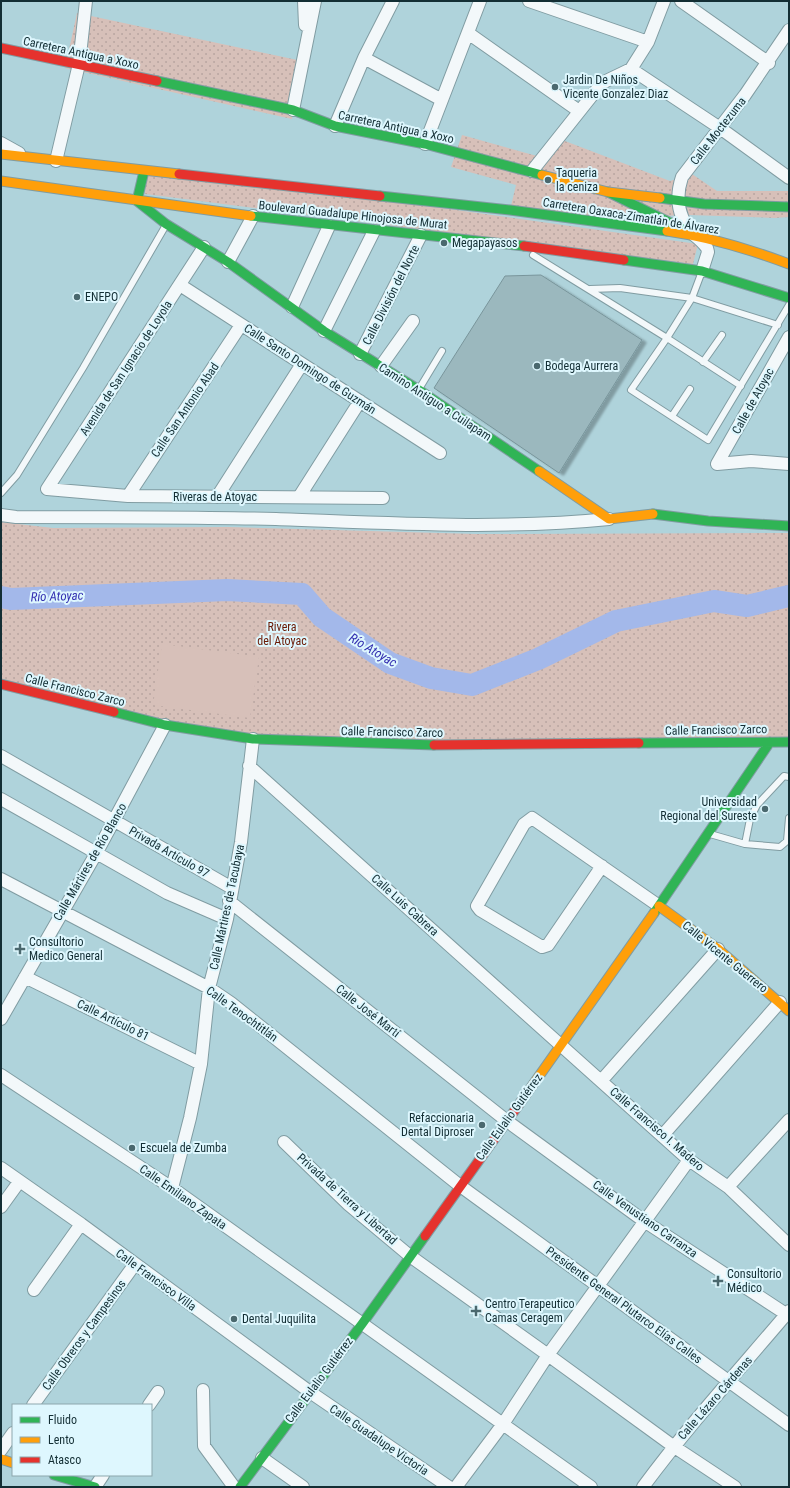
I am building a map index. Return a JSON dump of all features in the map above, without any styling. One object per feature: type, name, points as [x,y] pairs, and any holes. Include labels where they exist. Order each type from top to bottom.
[{"type":"street","points":[[56,161],[79,64],[86,1]]},
{"type":"street","points":[[304,1],[306,41]]},
{"type":"street","points":[[293,110],[315,1]]},
{"type":"street","points":[[335,126],[364,58],[393,1]]},
{"type":"street","points":[[425,144],[480,1]]},
{"type":"street","points":[[529,1],[648,42]]},
{"type":"street","points":[[532,171],[602,83],[630,69],[648,42],[664,1]]},
{"type":"street","points":[[681,1],[769,63]]},
{"type":"street","name":"Calle Moctezuma","points":[[702,271],[708,252],[703,242],[695,236],[681,215],[678,200],[678,188],[682,177],[769,63],[785,47],[789,30]]},
{"type":"street","points":[[468,33],[579,111]]},
{"type":"street","name":"Carretera Antigua a Xoxo","points":[[1,48],[293,110],[335,126],[425,144],[608,192],[704,204],[789,207]]},
{"type":"street","points":[[364,58],[442,100]]},
{"type":"street","points":[[630,69],[720,128],[789,178]]},
{"type":"street","points":[[1,142],[25,156]]},
{"type":"street","name":"Boulevard Guadalupe Hinojosa de Murat","points":[[1,154],[144,171],[490,208]]},
{"type":"street","points":[[137,201],[144,171]]},
{"type":"street","name":"Boulevard Guadalupe Hinojosa de Murat","points":[[1,181],[137,201],[329,226],[520,246],[702,271]]},
{"type":"street","points":[[608,192],[695,236]]},
{"type":"street","name":"Camino Antiguo a Cuilapam","points":[[137,201],[166,224],[228,262],[324,331],[419,390],[609,519]]},
{"type":"street","name":"Carretera Oaxaca-Zimatlán de Álvarez","points":[[490,208],[695,236],[751,250],[789,264]]},
{"type":"street","points":[[228,262],[252,216]]},
{"type":"street","points":[[292,307],[329,226]]},
{"type":"street","points":[[324,331],[374,231]]},
{"type":"street","name":"Calle División del Norte","points":[[360,354],[421,235]]},
{"type":"street","name":"Avenida de San Ignacio de Loyola","points":[[47,489],[204,247]]},
{"type":"street","points":[[702,271],[789,298]]},
{"type":"street","name":"Calle Santo Domingo de Guzmán","points":[[180,285],[440,453]]},
{"type":"street","points":[[381,366],[413,321]]},
{"type":"street","name":"Calle San Antonio Abad","points":[[128,496],[242,325]]},
{"type":"street","name":"Calle de Atoyac","points":[[789,337],[717,464],[751,461],[789,464]]},
{"type":"street","points":[[217,497],[302,364]]},
{"type":"street","points":[[299,497],[360,401]]},
{"type":"street","name":"Riveras de Atoyac","points":[[47,489],[128,496],[383,498]]},
{"type":"street","points":[[1,515],[16,517],[190,518],[376,524],[569,523],[654,514],[708,521],[789,526]]},
{"type":"street","name":"Calle Francisco Zarco","points":[[1,684],[165,725],[253,739],[436,745],[789,742]]},
{"type":"street","name":"Calle Mártires de Río Blanco","points":[[1,1019],[114,820],[165,725]]},
{"type":"street","name":"Calle Mártires de Tacubaya","points":[[172,1188],[190,1118],[201,1064],[208,988],[226,919],[242,842],[253,739]]},
{"type":"street","name":"Calle Eulalio Gutiérrez","points":[[240,1487],[362,1324],[459,1186],[562,1044],[660,906],[770,742]]},
{"type":"street","name":"Privada Artículo 97","points":[[1,756],[232,888]]},
{"type":"street","name":"Calle Luis Cabrera","points":[[249,766],[562,1044]]},
{"type":"street","points":[[3,804],[96,852],[167,893],[226,919]]},
{"type":"street","points":[[602,866],[548,945],[542,947],[480,910],[477,906],[524,824],[532,818],[602,866],[660,906]]},
{"type":"street","name":"Calle Tenochtitlán","points":[[1,879],[61,912],[208,988],[231,1003],[459,1186]]},
{"type":"street","name":"Calle José Martí","points":[[229,901],[507,1121]]},
{"type":"street","name":"Calle Vicente Guerrero","points":[[660,906],[718,948],[789,1011]]},
{"type":"street","points":[[601,1081],[718,948]]},
{"type":"street","name":"Calle Artículo 81","points":[[25,977],[201,1064]]},
{"type":"street","points":[[662,1136],[780,1002]]},
{"type":"street","name":"Calle Francisco I. Madero","points":[[562,1044],[689,1160],[728,1187],[787,1239]]},
{"type":"street","name":"Calle Emiliano Zapata","points":[[1,1075],[172,1188],[591,1487]]},
{"type":"street","points":[[728,1187],[789,1120]]},
{"type":"street","name":"Calle Venustiano Carranza","points":[[507,1121],[644,1222],[788,1312]]},
{"type":"street","name":"Privada de Tierra y Libertad","points":[[284,1142],[349,1205],[410,1256],[548,1354],[673,1446],[735,1487]]},
{"type":"street","points":[[456,1487],[503,1424],[548,1354],[599,1286],[689,1160]]},
{"type":"street","name":"Calle Francisco Villa","points":[[1,1168],[81,1224],[310,1392]]},
{"type":"street","points":[[1,1207],[19,1182]]},
{"type":"street","name":"Presidente General Plutarco Elías Calles","points":[[459,1186],[789,1425]]},
{"type":"street","points":[[34,1290],[81,1224]]},
{"type":"street","name":"Calle Obreros y Campesinos","points":[[35,1404],[135,1264]]},
{"type":"street","name":"Calle Lázaro Cárdenas","points":[[643,1487],[673,1446],[730,1382],[788,1312]]},
{"type":"street","points":[[203,1390],[204,1446],[234,1487]]},
{"type":"street","points":[[150,1404],[158,1392]]},
{"type":"street","name":"Calle Guadalupe Victoria","points":[[310,1392],[449,1487]]},
{"type":"street","points":[[1,1450],[12,1434]]},
{"type":"street","points":[[262,1458],[304,1487]]},
{"type":"street","points":[[1,1459],[12,1463]]},
{"type":"street","points":[[57,1476],[80,1485],[95,1487],[102,1476]]},
{"type":"lane","points":[[1,493],[17,475],[75,382],[166,224]]},
{"type":"lane","points":[[520,246],[741,386]]},
{"type":"lane","points":[[702,271],[692,298],[667,338],[631,390],[708,440],[789,306]]},
{"type":"lane","points":[[589,289],[620,288],[692,298],[778,325]]},
{"type":"lane","points":[[703,362],[722,335]]},
{"type":"lane","points":[[419,390],[442,351]]},
{"type":"lane","points":[[672,416],[690,389]]},
{"type":"lane","points":[[745,844],[750,819],[757,806],[784,776],[789,777]]},
{"type":"lane","points":[[708,834],[745,844],[780,847],[787,841],[789,818]]},
{"type":"green space","points":[[77,13],[302,61],[292,119],[65,68]]},
{"type":"green space","points":[[462,135],[537,156],[557,138],[670,181],[692,174],[717,191],[789,191],[789,217],[775,218],[689,215],[605,218],[510,210],[516,185],[451,167]]},
{"type":"green space","points":[[146,174],[435,207],[698,244],[693,264],[145,194]]},
{"type":"green space","name":"Rivera del Atoyac","points":[[1,522],[53,528],[228,527],[476,534],[789,533],[789,743],[253,739],[1,683]]},
{"type":"green space","points":[[162,644],[259,657],[250,718],[153,705]]},
{"type":"building","name":"Bodega Aurrera","points":[[541,275],[642,340],[559,473],[434,388],[505,276]]},
{"type":"waterway","name":"Río Atoyac","points":[[1,597],[11,599],[227,590],[302,594],[322,617],[390,663],[431,678],[472,685],[538,659],[616,621],[714,601],[747,606],[789,596]]},
{"type":"traffic: fast","points":[[157,81],[293,110],[335,126],[425,144],[542,175]]},
{"type":"traffic: fast","points":[[144,171],[137,201],[166,224],[228,262],[324,331],[419,390],[539,471]]},
{"type":"traffic: fast","points":[[608,192],[681,228]]},
{"type":"traffic: fast","points":[[380,196],[510,210],[667,231]]},
{"type":"traffic: fast","points":[[660,198],[704,204],[789,207]]},
{"type":"traffic: fast","points":[[251,216],[524,246]]},
{"type":"traffic: fast","points":[[624,260],[702,271],[789,298]]},
{"type":"traffic: fast","points":[[653,514],[708,521],[789,526]]},
{"type":"traffic: fast","points":[[114,712],[165,725],[253,739],[434,745]]},
{"type":"traffic: fast","points":[[654,913],[770,742]]},
{"type":"traffic: fast","points":[[639,743],[789,742]]},
{"type":"traffic: fast","points":[[240,1487],[362,1324],[425,1236]]},
{"type":"traffic: fast","points":[[57,1476],[95,1487]]},
{"type":"traffic: slow","points":[[1,154],[179,174]]},
{"type":"traffic: slow","points":[[542,175],[608,192],[660,198]]},
{"type":"traffic: slow","points":[[1,181],[251,216]]},
{"type":"traffic: slow","points":[[667,231],[729,244],[789,264]]},
{"type":"traffic: slow","points":[[539,471],[609,519],[653,514]]},
{"type":"traffic: slow","points":[[659,906],[718,949],[789,1011]]},
{"type":"traffic: slow","points":[[525,1096],[654,913]]},
{"type":"traffic: slow","points":[[1,1459],[12,1463]]},
{"type":"traffic: jam","points":[[1,48],[157,81]]},
{"type":"traffic: jam","points":[[179,174],[380,196]]},
{"type":"traffic: jam","points":[[524,246],[624,260]]},
{"type":"traffic: jam","points":[[1,684],[114,712]]},
{"type":"traffic: jam","points":[[434,745],[639,743]]},
{"type":"traffic: jam","points":[[425,1236],[525,1096]]},
{"type":"place","name":"Jardin De Niños Vicente Gonzalez Diaz","points":[[555,87]]},
{"type":"place","name":"Taqueria la ceniza","points":[[548,180]]},
{"type":"place","name":"Megapayasos","points":[[444,243]]},
{"type":"place","name":"ENEPO","points":[[77,297]]},
{"type":"place","name":"Bodega Aurrera","points":[[537,366]]},
{"type":"place","name":"Universidad Regional del Sureste","points":[[765,809]]},
{"type":"place","name":"Consultorio Medico General","points":[[20,949]]},
{"type":"place","name":"Refaccionaria Dental Diproser","points":[[482,1125]]},
{"type":"place","name":"Escuela de Zumba","points":[[132,1148]]},
{"type":"place","name":"Consultorio Médico","points":[[718,1281]]},
{"type":"place","name":"Centro Terapeutico Camas Ceragem","points":[[476,1311]]},
{"type":"place","name":"Dental Juquilita","points":[[234,1319]]}]
